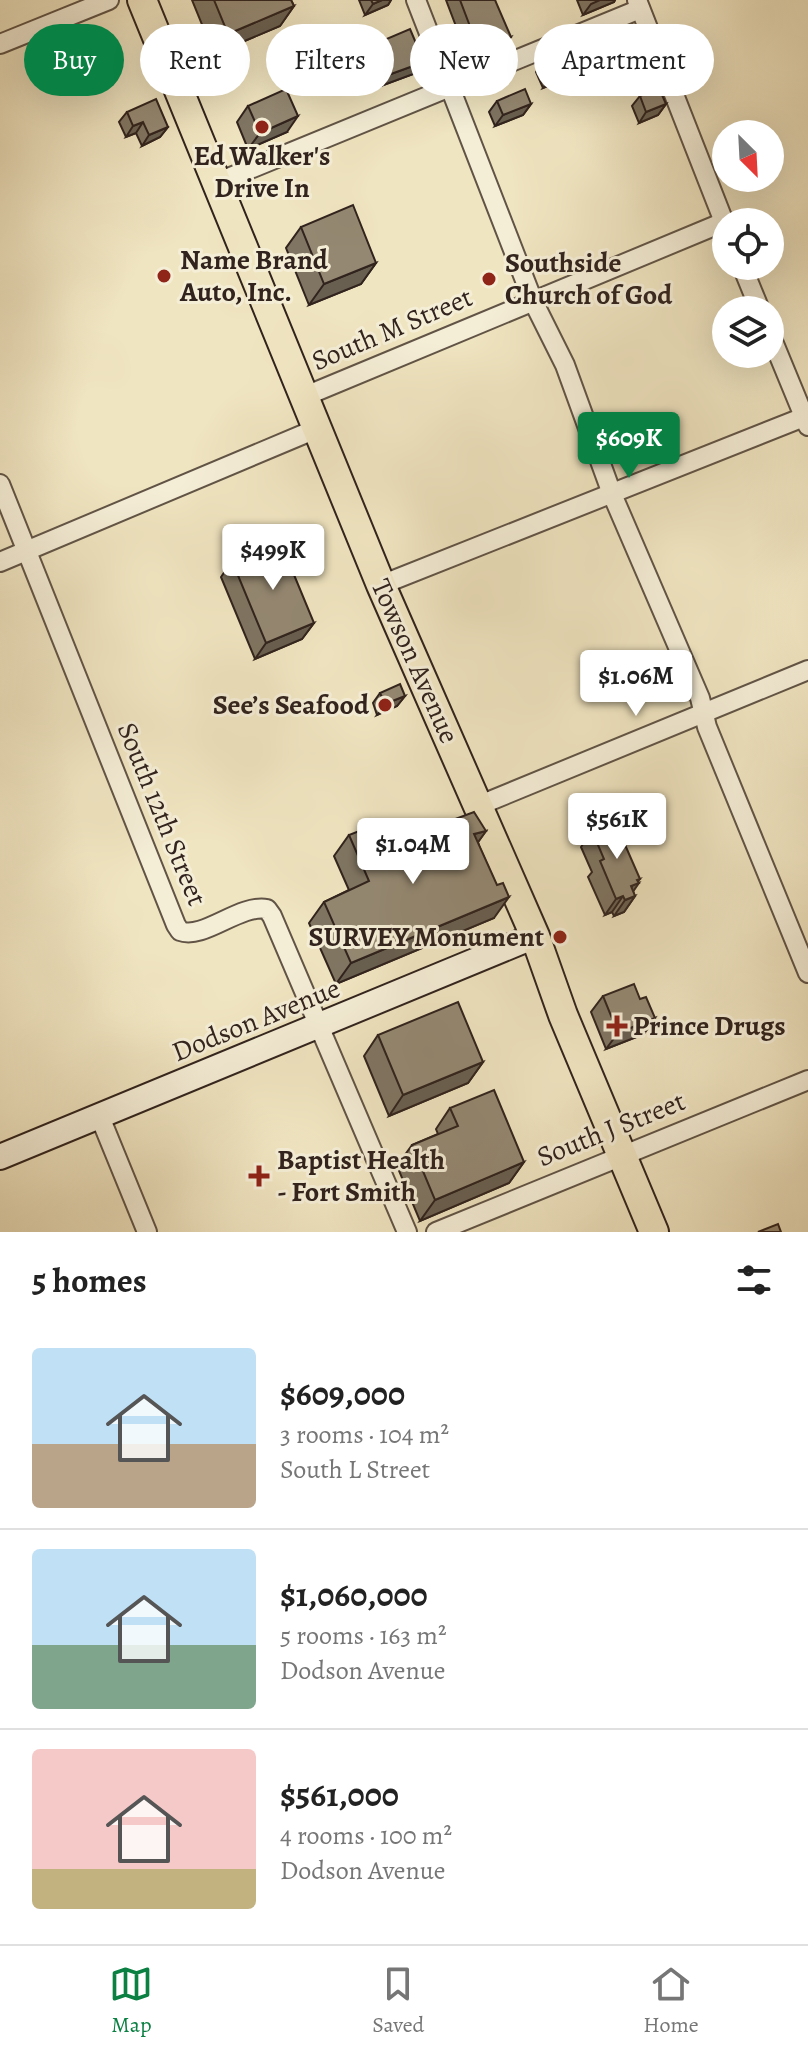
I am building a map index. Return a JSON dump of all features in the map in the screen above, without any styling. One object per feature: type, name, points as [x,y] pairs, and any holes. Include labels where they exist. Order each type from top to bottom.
[{"type":"main road","name":"Towson Avenue","points":[[142,0],[316,429],[381,585],[480,805],[654,1232]]},
{"type":"street","points":[[0,44],[109,0]]},
{"type":"street","points":[[416,0],[426,24]]},
{"type":"street","points":[[518,57],[638,4],[719,208]]},
{"type":"street","points":[[216,183],[427,96]]},
{"type":"street","points":[[455,96],[533,301],[565,365],[612,494],[700,698],[703,713],[808,973]]},
{"type":"street","name":"South M Street","points":[[303,397],[712,229]]},
{"type":"street","points":[[381,585],[806,422],[784,368]]},
{"type":"street","points":[[0,562],[316,429]]},
{"type":"street","name":"South 12th Street","points":[[0,484],[176,925],[180,931],[191,933],[254,908],[267,909],[407,1232]]},
{"type":"street","points":[[480,805],[808,670]]},
{"type":"street","name":"Dodson Avenue","points":[[0,1157],[535,936]]},
{"type":"street","name":"South J Street","points":[[436,1232],[808,1080]]},
{"type":"street","points":[[100,1117],[147,1232]]},
{"type":"building","points":[[214,0],[291,0],[294,6],[250,25],[224,24]]},
{"type":"building","points":[[460,0],[495,0],[505,24],[469,24]]},
{"type":"building","points":[[410,29],[410,67],[394,73],[394,36]]},
{"type":"building","points":[[525,89],[531,104],[503,115],[497,101],[518,96],[518,92]]},
{"type":"building","points":[[270,96],[289,96],[298,116],[260,133],[248,106]]},
{"type":"building","points":[[640,96],[662,96],[666,104],[646,112]]},
{"type":"building","points":[[156,99],[168,127],[149,135],[143,122],[133,126],[127,112]]},
{"type":"building","points":[[353,205],[376,263],[324,284],[301,227]]},
{"type":"building","points":[[280,541],[314,623],[266,643],[232,561]]},
{"type":"building","points":[[400,684],[405,696],[385,704],[380,693]]},
{"type":"building","points":[[474,812],[486,831],[474,834],[497,885],[503,883],[509,897],[351,963],[324,902],[369,881],[349,835],[377,824],[386,845]]},
{"type":"building","points":[[615,822],[640,879],[637,880],[639,883],[631,886],[635,896],[625,900],[623,896],[616,899],[600,861],[604,859],[592,831]]},
{"type":"building","points":[[634,984],[640,999],[646,997],[655,1018],[618,1033],[603,996]]},
{"type":"building","points":[[458,1002],[483,1062],[403,1095],[378,1035]]},
{"type":"building","points":[[494,1090],[524,1162],[435,1200],[412,1145],[458,1126],[450,1108]]},
{"type":"building","points":[[778,1224],[781,1232],[758,1232]]},
{"type":"place","name":"Ed Walker's Drive In","points":[[262,127]]},
{"type":"place","name":"Name Brand Auto, Inc.","points":[[164,276]]},
{"type":"place","name":"Southside Church of God","points":[[489,279]]},
{"type":"place","name":"See’s Seafood","points":[[385,705]]},
{"type":"place","name":"SURVEY Monument","points":[[560,937]]},
{"type":"place","name":"Prince Drugs","points":[[617,1026]]},
{"type":"place","name":"Baptist Health - Fort Smith","points":[[259,1176]]}]
